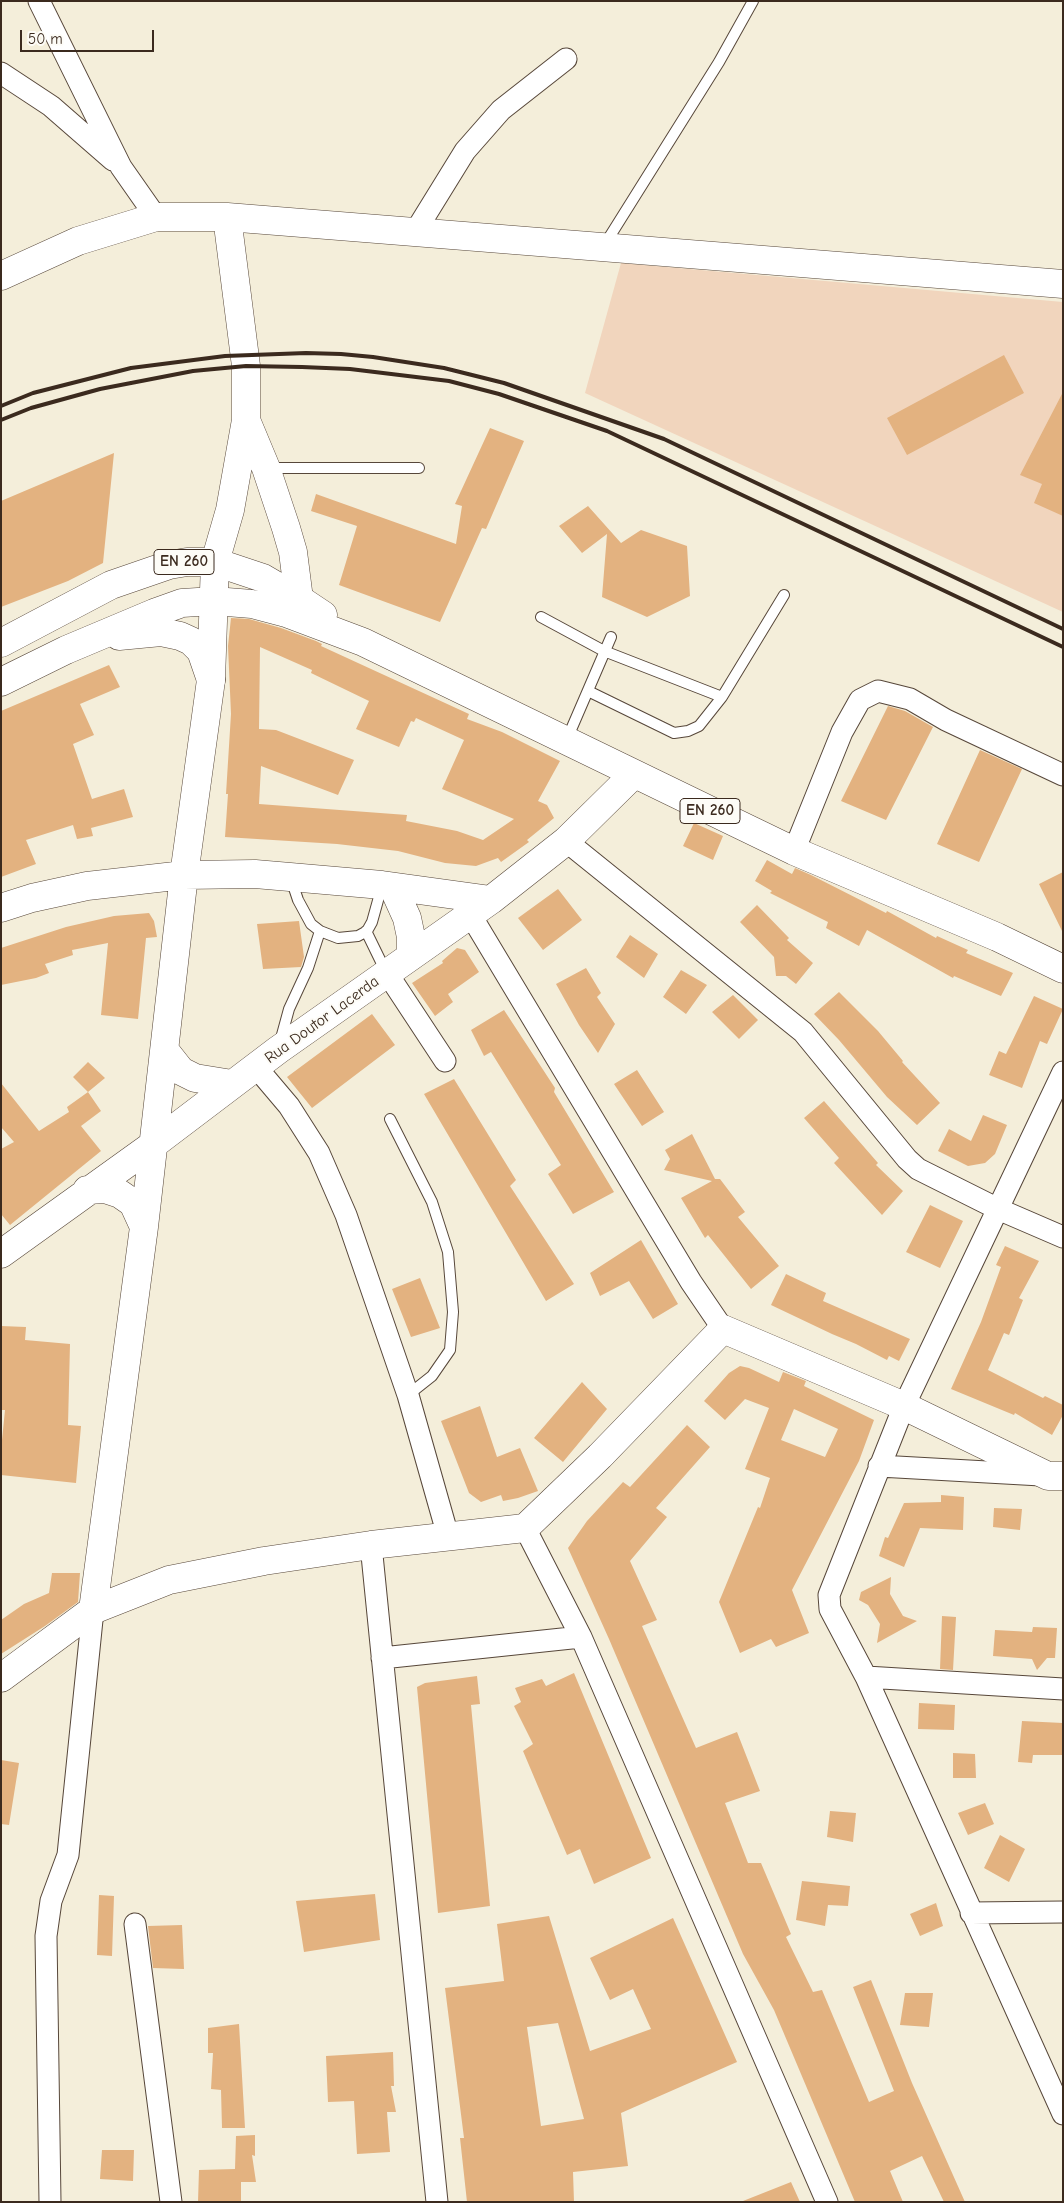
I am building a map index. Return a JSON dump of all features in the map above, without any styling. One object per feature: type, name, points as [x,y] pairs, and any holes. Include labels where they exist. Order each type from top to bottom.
[{"type":"street","points":[[39,1],[121,167],[156,217]]},
{"type":"street","points":[[415,232],[464,152],[501,110],[566,59]]},
{"type":"street","points":[[1,73],[51,106],[121,167]]},
{"type":"street","points":[[1,276],[78,241],[156,217],[227,217],[1063,284]]},
{"type":"street","points":[[50,2202],[46,1936],[51,1902],[68,1855],[93,1610],[144,1227],[166,1052],[184,875],[211,680],[215,562],[230,510],[246,420],[246,366],[227,217]]},
{"type":"street","points":[[246,420],[281,510],[293,552],[299,598]]},
{"type":"street","points":[[230,510],[244,502],[255,499],[274,502],[281,510]]},
{"type":"street","name":"EN 260","points":[[1,643],[111,585],[169,565],[187,562],[215,562],[263,578],[299,598],[363,642]]},
{"type":"street","name":"EN 260","points":[[8,677],[172,606],[201,600],[214,600],[252,604],[286,613],[363,642],[633,775],[794,851],[997,937],[1063,969]]},
{"type":"street","points":[[91,640],[139,633],[161,632],[180,636],[191,641],[201,651],[211,680]]},
{"type":"street","points":[[1,651],[8,677]]},
{"type":"street","points":[[794,851],[842,732],[860,700],[878,690],[910,699],[946,720],[1063,775]]},
{"type":"street","name":"Rua Doutor Lacerda","points":[[1,1254],[87,1190],[154,1144],[278,1050],[480,907],[566,841],[633,775]]},
{"type":"street","points":[[566,841],[803,1032],[907,1160],[918,1169],[1063,1237]]},
{"type":"street","points":[[1,908],[32,898],[87,886],[184,875],[255,874],[387,886],[480,907],[686,1274],[723,1329],[904,1406],[1056,1476]]},
{"type":"street","points":[[387,886],[407,918],[411,937],[411,956]]},
{"type":"street","points":[[387,973],[445,1061]]},
{"type":"street","points":[[166,1052],[181,1071],[211,1082],[232,1084]]},
{"type":"street","points":[[256,1067],[289,1106],[318,1153],[346,1216],[408,1395],[448,1536]]},
{"type":"street","points":[[1063,1072],[904,1406],[829,1594],[830,1609],[866,1677],[1063,2114]]},
{"type":"street","points":[[87,1190],[105,1189],[120,1194],[133,1203],[144,1227]]},
{"type":"street","points":[[1,1678],[93,1610],[169,1580],[264,1561],[371,1545],[525,1528],[600,1456],[723,1329]]},
{"type":"street","points":[[880,1466],[1056,1476]]},
{"type":"street","points":[[525,1528],[582,1637],[827,2202]]},
{"type":"street","points":[[371,1545],[437,2202]]},
{"type":"street","points":[[382,1658],[582,1637]]},
{"type":"street","points":[[866,1677],[1063,1689]]},
{"type":"street","points":[[971,1913],[1063,1912]]},
{"type":"street","points":[[135,1924],[171,2202]]},
{"type":"lane","points":[[604,247],[719,62],[753,1]]},
{"type":"lane","points":[[266,468],[418,468]]},
{"type":"lane","points":[[588,691],[674,733],[688,731],[699,726],[722,697],[784,595]]},
{"type":"lane","points":[[540,617],[604,651],[722,697]]},
{"type":"lane","points":[[566,742],[611,637]]},
{"type":"lane","points":[[290,876],[298,900],[311,924],[320,931],[338,938],[358,936],[366,931],[372,922],[387,886]]},
{"type":"lane","points":[[278,1050],[289,1009],[308,968],[320,931]]},
{"type":"lane","points":[[366,931],[387,973]]},
{"type":"lane","points":[[390,1120],[432,1202],[448,1252],[453,1312],[450,1350],[432,1376],[408,1395]]},
{"type":"shaded area","points":[[621,263],[1063,302],[1063,612],[585,393]]},
{"type":"building","points":[[1004,355],[1024,393],[907,455],[887,418]]},
{"type":"building","points":[[1063,392],[1063,516],[1034,503],[1042,484],[1020,475]]},
{"type":"building","points":[[490,428],[524,441],[486,529],[482,528],[440,622],[339,585],[357,526],[311,511],[316,494],[456,544],[462,506],[455,504]]},
{"type":"building","points":[[114,453],[103,563],[68,581],[1,607],[1,501]]},
{"type":"building","points":[[588,506],[621,543],[641,530],[687,546],[690,596],[647,617],[602,597],[607,534],[582,553],[559,526]]},
{"type":"building","points":[[231,618],[249,619],[281,628],[316,641],[322,644],[321,646],[469,714],[467,719],[502,732],[560,761],[538,801],[547,805],[554,818],[527,840],[529,842],[501,862],[498,858],[476,866],[445,863],[398,851],[337,844],[225,837],[231,714],[228,646]],"holes":[[[260,647],[312,670],[311,673],[369,701],[356,729],[399,747],[411,721],[414,722],[416,718],[464,740],[442,789],[514,819],[483,840],[457,831],[406,821],[407,815],[259,804],[261,766],[338,795],[354,760],[276,730],[259,729]]]},
{"type":"building","points":[[109,665],[120,687],[80,704],[94,735],[73,744],[92,799],[124,789],[133,817],[91,828],[93,836],[77,839],[73,825],[26,840],[36,864],[1,877],[1,711]]},
{"type":"building","points":[[888,706],[905,711],[933,727],[886,820],[841,801]]},
{"type":"building","points":[[980,750],[1022,769],[979,862],[937,844]]},
{"type":"building","points":[[694,823],[723,836],[713,860],[683,846]]},
{"type":"building","points":[[767,860],[792,874],[795,868],[811,875],[886,913],[887,911],[936,938],[937,936],[968,950],[966,953],[1013,973],[1001,996],[954,976],[953,978],[867,930],[859,946],[826,928],[828,922],[770,893],[772,891],[755,881]]},
{"type":"building","points":[[1063,872],[1063,933],[1039,884]]},
{"type":"building","points":[[558,889],[582,920],[543,950],[518,918]]},
{"type":"building","points":[[757,905],[789,938],[787,940],[813,963],[796,984],[786,976],[776,976],[774,957],[740,922]]},
{"type":"building","points":[[149,913],[154,921],[157,937],[146,938],[138,1019],[101,1015],[108,943],[72,950],[73,955],[45,964],[49,973],[36,978],[1,985],[1,948],[66,927],[114,916]]},
{"type":"building","points":[[299,921],[304,957],[301,967],[263,969],[257,924]]},
{"type":"building","points":[[630,935],[658,954],[644,978],[616,957]]},
{"type":"building","points":[[457,948],[465,950],[479,972],[448,994],[453,1002],[435,1016],[412,983],[443,963],[442,961]]},
{"type":"building","points":[[586,968],[601,993],[597,997],[615,1024],[598,1053],[579,1025],[556,984]]},
{"type":"building","points":[[681,970],[707,985],[686,1014],[663,997]]},
{"type":"building","points":[[839,992],[878,1031],[902,1062],[940,1103],[917,1125],[887,1097],[839,1040],[814,1014]]},
{"type":"building","points":[[733,995],[758,1020],[739,1039],[712,1012]]},
{"type":"building","points":[[1034,996],[1063,1009],[1047,1044],[1040,1041],[1022,1088],[989,1075],[999,1051],[1006,1054]]},
{"type":"building","points":[[504,1010],[555,1088],[554,1092],[614,1192],[573,1214],[548,1174],[561,1165],[491,1052],[484,1056],[471,1030]]},
{"type":"building","points":[[372,1014],[395,1045],[312,1108],[287,1077]]},
{"type":"building","points":[[88,1062],[105,1078],[88,1092],[73,1077]]},
{"type":"building","points":[[637,1070],[664,1112],[642,1126],[614,1084]]},
{"type":"building","points":[[454,1079],[516,1180],[510,1186],[574,1284],[546,1301],[424,1094]]},
{"type":"building","points":[[1,1083],[39,1131],[69,1112],[67,1107],[88,1092],[101,1111],[81,1126],[101,1151],[10,1225],[1,1214],[1,1149],[14,1142],[1,1127]]},
{"type":"building","points":[[824,1101],[878,1163],[876,1165],[903,1191],[882,1215],[834,1163],[839,1158],[804,1118]]},
{"type":"building","points":[[983,1115],[1007,1125],[995,1154],[985,1163],[968,1166],[938,1151],[949,1129],[971,1141]]},
{"type":"building","points":[[692,1134],[715,1179],[720,1179],[745,1212],[738,1217],[779,1266],[751,1289],[708,1235],[705,1238],[681,1198],[712,1181],[664,1170],[670,1159],[665,1150]]},
{"type":"building","points":[[930,1205],[963,1221],[940,1268],[906,1252]]},
{"type":"building","points":[[641,1240],[678,1304],[653,1319],[629,1281],[600,1296],[590,1273]]},
{"type":"building","points":[[1005,1246],[1039,1261],[1019,1298],[1023,1300],[1009,1335],[1004,1333],[988,1370],[1043,1398],[1045,1396],[1063,1405],[1063,1415],[1052,1435],[1015,1413],[1014,1415],[951,1389],[981,1322],[1001,1267],[996,1265]]},
{"type":"building","points":[[786,1274],[826,1293],[823,1301],[910,1339],[899,1361],[889,1356],[887,1360],[771,1305]]},
{"type":"building","points":[[420,1278],[440,1328],[411,1337],[392,1289]]},
{"type":"building","points":[[1,1326],[26,1327],[25,1340],[70,1344],[68,1425],[81,1426],[76,1483],[1,1475],[1,1450],[5,1410],[1,1410]]},
{"type":"building","points":[[740,1366],[749,1368],[779,1382],[783,1372],[806,1381],[804,1386],[874,1420],[859,1461],[792,1590],[809,1633],[776,1647],[771,1639],[740,1653],[719,1602],[758,1507],[760,1508],[770,1478],[745,1469],[769,1408],[745,1399],[725,1420],[704,1401],[729,1373]],"holes":[[[794,1409],[838,1429],[825,1457],[781,1440]]]},
{"type":"building","points":[[582,1382],[607,1409],[563,1462],[534,1438]]},
{"type":"building","points":[[480,1406],[497,1457],[520,1448],[538,1491],[503,1501],[501,1495],[481,1502],[469,1493],[441,1421]]},
{"type":"building","points":[[687,1425],[710,1447],[656,1508],[667,1517],[630,1561],[657,1620],[642,1626],[696,1748],[737,1732],[760,1791],[725,1803],[748,1863],[761,1863],[791,1934],[786,1937],[813,1992],[822,1990],[869,2102],[894,2091],[853,1987],[871,1980],[912,2083],[965,2202],[944,2202],[922,2156],[890,2171],[903,2202],[855,2202],[774,2010],[743,1954],[609,1639],[568,1548],[587,1521],[623,1482],[630,1487]]},
{"type":"building","points":[[941,1495],[964,1497],[963,1530],[920,1528],[904,1567],[879,1556],[885,1537],[888,1538],[904,1503],[941,1502]]},
{"type":"building","points":[[994,1508],[1022,1509],[1020,1530],[993,1527]]},
{"type":"building","points":[[52,1573],[80,1573],[78,1602],[1,1654],[1,1620],[24,1604],[49,1593]]},
{"type":"building","points":[[891,1577],[890,1594],[903,1616],[917,1621],[877,1643],[880,1624],[868,1605],[859,1600],[861,1592]]},
{"type":"building","points":[[942,1616],[956,1617],[953,1670],[940,1669]]},
{"type":"building","points":[[1033,1627],[1057,1628],[1055,1658],[1047,1658],[1037,1670],[1032,1659],[993,1656],[995,1630],[1032,1632]]},
{"type":"building","points":[[574,1673],[651,1858],[594,1884],[580,1849],[567,1855],[523,1751],[533,1744],[514,1706],[521,1702],[515,1688],[542,1679],[546,1686]]},
{"type":"building","points":[[477,1676],[480,1704],[471,1705],[490,1906],[438,1913],[417,1687],[425,1683]]},
{"type":"building","points":[[919,1703],[955,1705],[954,1730],[918,1729]]},
{"type":"building","points":[[1022,1721],[1063,1723],[1063,1755],[1033,1755],[1032,1763],[1018,1762]]},
{"type":"building","points":[[953,1753],[975,1754],[976,1778],[953,1778]]},
{"type":"building","points":[[1,1760],[19,1763],[9,1825],[1,1824]]},
{"type":"building","points":[[985,1803],[994,1824],[968,1835],[958,1813]]},
{"type":"building","points":[[830,1811],[856,1813],[853,1842],[827,1837]]},
{"type":"building","points":[[1000,1835],[1025,1849],[1009,1882],[984,1868]]},
{"type":"building","points":[[802,1881],[850,1886],[848,1906],[828,1905],[825,1926],[796,1920]]},
{"type":"building","points":[[375,1894],[380,1940],[304,1952],[296,1901]]},
{"type":"building","points":[[99,1895],[114,1896],[112,1956],[97,1955]]},
{"type":"building","points":[[936,1903],[943,1926],[920,1936],[910,1914]]},
{"type":"building","points":[[549,1916],[590,2051],[651,2029],[633,1989],[610,2000],[590,1958],[673,1918],[737,2062],[621,2113],[628,2166],[573,2172],[574,2202],[467,2202],[460,2138],[464,2138],[445,1988],[504,1981],[497,1924]],"holes":[[[558,2023],[584,2119],[541,2126],[527,2027]]]},
{"type":"building","points":[[182,1925],[184,1969],[153,1968],[148,1926]]},
{"type":"building","points":[[905,1993],[933,1993],[929,2027],[900,2025]]},
{"type":"building","points":[[239,2024],[245,2128],[222,2128],[221,2090],[211,2089],[213,2053],[208,2053],[208,2028]]},
{"type":"building","points":[[393,2052],[394,2086],[391,2086],[396,2112],[387,2112],[390,2152],[357,2154],[354,2101],[328,2102],[326,2056]]},
{"type":"building","points":[[255,2135],[255,2156],[252,2155],[256,2182],[241,2182],[241,2202],[198,2202],[199,2170],[235,2169],[236,2136]]},
{"type":"building","points":[[102,2150],[134,2150],[133,2181],[100,2179]]},
{"type":"building","points":[[791,2182],[800,2202],[743,2202],[743,2201]]},
{"type":"railway","points":[[1,406],[33,393],[131,368],[225,356],[306,353],[341,354],[444,368],[504,383],[664,439],[1063,629]]},
{"type":"railway","points":[[1,420],[31,408],[100,389],[193,371],[246,366],[350,369],[449,381],[499,394],[607,431],[1063,647]]}]
